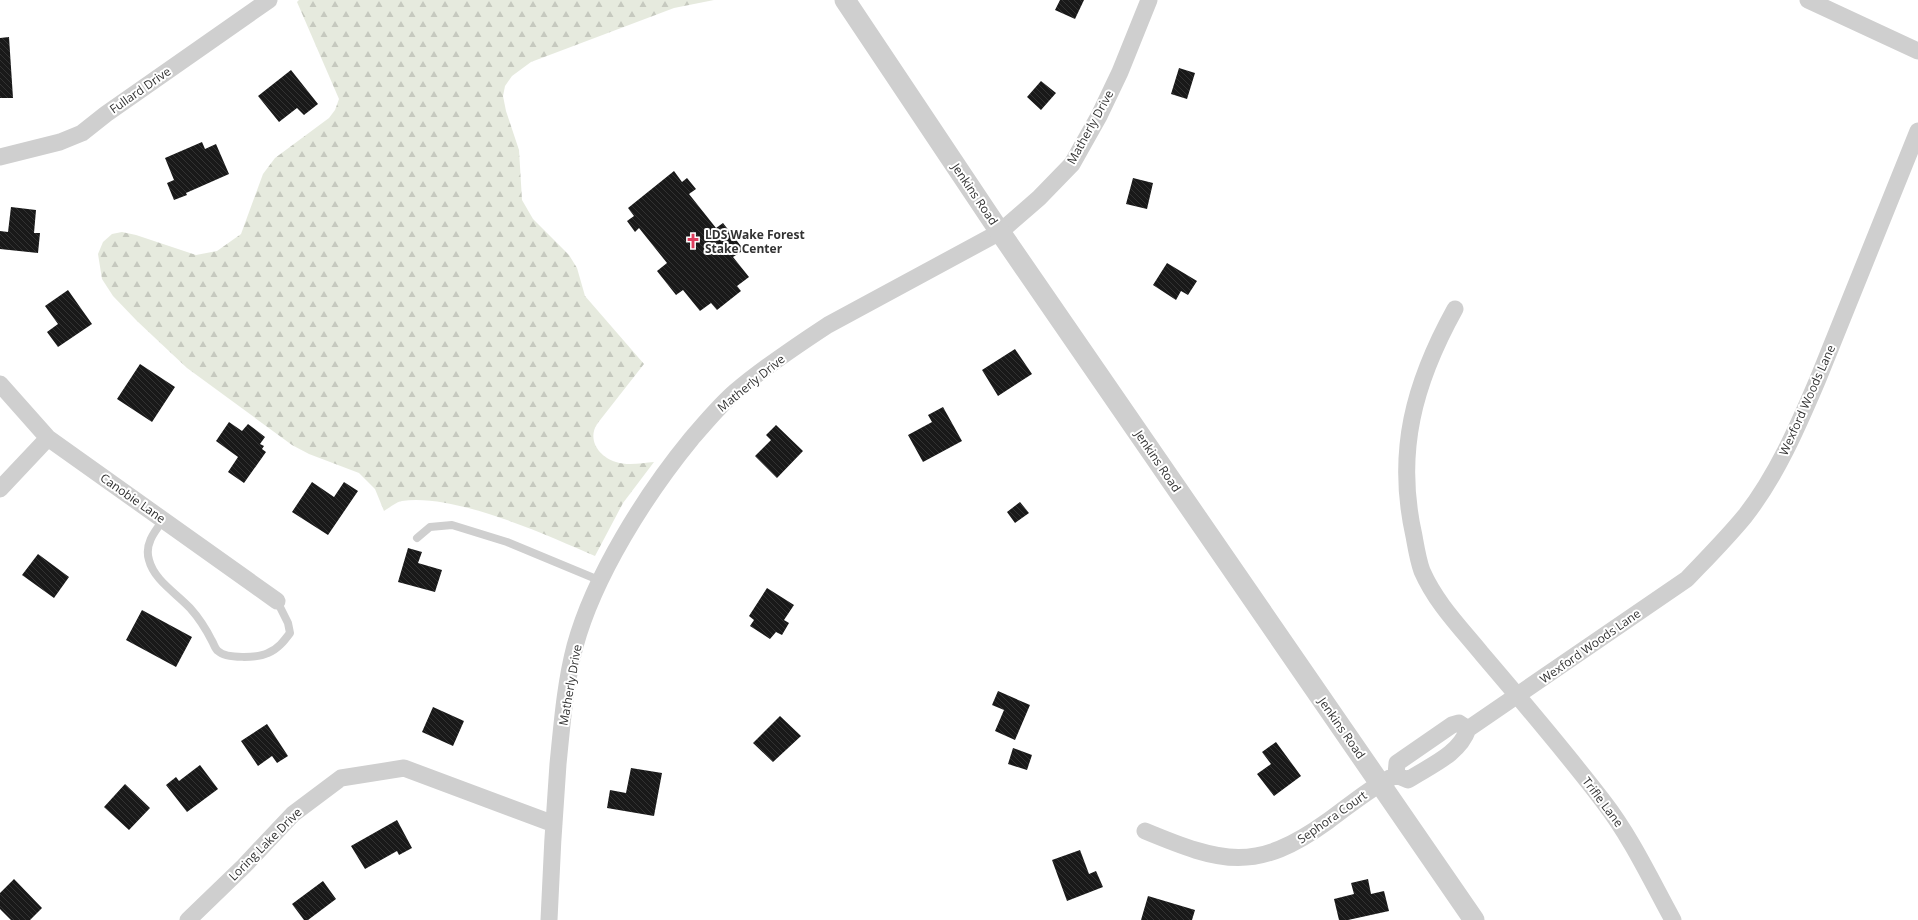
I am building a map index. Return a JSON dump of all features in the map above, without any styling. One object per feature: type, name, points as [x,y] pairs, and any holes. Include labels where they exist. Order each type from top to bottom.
[{"type":"street","name":"Fullard Drive","points":[[0,157],[60,142],[82,133],[106,114],[269,0]]},
{"type":"street","name":"Jenkins Road","points":[[845,0],[1000,232],[1388,779],[1474,920]]},
{"type":"street","name":"Matherly Drive","points":[[549,920],[554,824],[563,714],[575,646],[593,596],[622,541],[667,470],[715,411],[735,392],[804,340],[828,325],[1000,232],[1039,198],[1072,164],[1108,97],[1149,0]]},
{"type":"street","points":[[1808,0],[1918,51]]},
{"type":"street","name":"Wexford Woods Lane","points":[[1388,779],[1397,763],[1452,725],[1459,724],[1468,729],[1687,578],[1717,549],[1746,515],[1782,458],[1801,420],[1918,131]]},
{"type":"street","name":"Trifle Lane","points":[[1455,309],[1438,339],[1415,400],[1407,455],[1408,512],[1421,570],[1444,609],[1516,696],[1536,717],[1609,808],[1621,826],[1673,920]]},
{"type":"street","name":"Canobie Lane","points":[[0,384],[48,438],[164,519],[277,601]]},
{"type":"street","points":[[0,489],[48,438]]},
{"type":"street","name":"Loring Lake Drive","points":[[188,920],[244,866],[293,814],[341,778],[404,768],[554,824]]},
{"type":"street","name":"Sephora Court","points":[[1144,831],[1175,844],[1217,857],[1235,858],[1260,855],[1276,851],[1304,837],[1388,779]]},
{"type":"lane","points":[[164,519],[154,532],[148,548],[149,560],[156,575],[195,614],[218,651],[226,656],[253,656],[268,654],[282,644],[290,633],[288,623],[277,601]]},
{"type":"lane","points":[[417,538],[430,527],[452,524],[507,542],[601,581]]},
{"type":"green space","points":[[299,0],[714,0],[674,8],[531,62],[512,76],[505,86],[503,96],[506,111],[519,150],[522,200],[533,219],[569,255],[577,268],[585,296],[644,364],[597,424],[593,436],[596,447],[610,460],[625,464],[654,462],[623,503],[595,556],[527,527],[473,509],[447,503],[423,500],[402,501],[384,511],[375,489],[359,473],[309,454],[292,445],[187,368],[113,296],[102,279],[98,254],[103,242],[112,234],[122,232],[136,235],[196,255],[217,251],[241,234],[263,174],[275,158],[329,118],[335,110],[339,99],[297,2]]},
{"type":"building","points":[[1060,0],[1084,0],[1075,19],[1055,10]]},
{"type":"building","points":[[9,37],[13,98],[0,98],[0,38]]},
{"type":"building","points":[[1179,68],[1195,73],[1187,99],[1171,94]]},
{"type":"building","points":[[291,70],[318,104],[304,115],[297,108],[279,122],[258,96]]},
{"type":"building","points":[[1041,81],[1056,93],[1041,110],[1027,97]]},
{"type":"building","points":[[202,142],[205,149],[216,144],[229,174],[174,200],[167,183],[174,180],[165,158]]},
{"type":"building","name":"LDS Wake Forest Stake Center","points":[[674,171],[682,182],[687,178],[696,189],[689,194],[716,228],[723,223],[744,250],[733,257],[749,277],[737,286],[741,291],[717,310],[711,303],[700,311],[683,290],[676,295],[657,271],[667,263],[639,228],[635,232],[627,221],[634,216],[628,208]]},
{"type":"building","points":[[1133,178],[1153,183],[1147,209],[1126,204]]},
{"type":"building","points":[[11,207],[36,210],[34,233],[40,233],[38,253],[0,249],[0,231],[8,232]]},
{"type":"building","points":[[1167,263],[1197,281],[1188,295],[1181,291],[1176,300],[1153,285]]},
{"type":"building","points":[[68,290],[92,324],[58,347],[47,332],[58,324],[45,306]]},
{"type":"building","points":[[1015,349],[1032,374],[998,396],[982,370]]},
{"type":"building","points":[[140,364],[175,387],[152,422],[117,399]]},
{"type":"building","points":[[943,407],[962,441],[923,462],[908,435],[932,422],[928,415]]},
{"type":"building","points":[[229,422],[242,431],[248,424],[265,437],[260,444],[264,446],[262,449],[266,452],[244,483],[228,472],[238,457],[216,441]]},
{"type":"building","points":[[776,425],[803,451],[777,478],[755,456],[771,440],[766,435]]},
{"type":"building","points":[[312,482],[334,497],[344,482],[358,491],[328,535],[292,512]]},
{"type":"building","points":[[1020,502],[1029,513],[1015,523],[1007,512]]},
{"type":"building","points":[[408,548],[422,552],[418,563],[442,570],[435,592],[398,582]]},
{"type":"building","points":[[38,554],[69,577],[54,598],[22,575]]},
{"type":"building","points":[[767,588],[794,605],[784,620],[789,623],[782,635],[776,632],[770,639],[750,626],[754,620],[749,616]]},
{"type":"building","points":[[142,610],[192,637],[176,667],[126,640]]},
{"type":"building","points":[[998,691],[1030,705],[1015,740],[995,731],[1004,710],[992,705]]},
{"type":"building","points":[[433,707],[464,721],[453,746],[422,732]]},
{"type":"building","points":[[780,716],[801,736],[773,762],[753,743]]},
{"type":"building","points":[[267,724],[288,756],[277,763],[272,756],[258,766],[241,741]]},
{"type":"building","points":[[1276,742],[1301,776],[1274,796],[1257,774],[1271,764],[1262,752]]},
{"type":"building","points":[[1013,748],[1032,755],[1027,770],[1008,764]]},
{"type":"building","points":[[200,765],[218,789],[187,812],[166,785],[176,777],[179,781]]},
{"type":"building","points":[[631,768],[662,773],[654,816],[607,808],[610,790],[626,793]]},
{"type":"building","points":[[125,784],[150,808],[129,830],[104,807]]},
{"type":"building","points":[[397,820],[412,848],[399,855],[397,851],[365,869],[351,846]]},
{"type":"building","points":[[1080,850],[1089,874],[1096,871],[1103,887],[1067,901],[1052,860]]},
{"type":"building","points":[[14,879],[42,908],[30,920],[11,920],[0,909],[0,893]]},
{"type":"building","points":[[1368,879],[1371,894],[1384,891],[1389,911],[1348,920],[1339,920],[1334,899],[1354,894],[1351,883]]},
{"type":"building","points":[[323,881],[336,899],[308,920],[304,920],[292,904]]},
{"type":"building","points":[[1148,896],[1195,910],[1192,920],[1141,920]]},
{"type":"place","name":"LDS Wake Forest Stake Center","points":[[693,241]]}]
